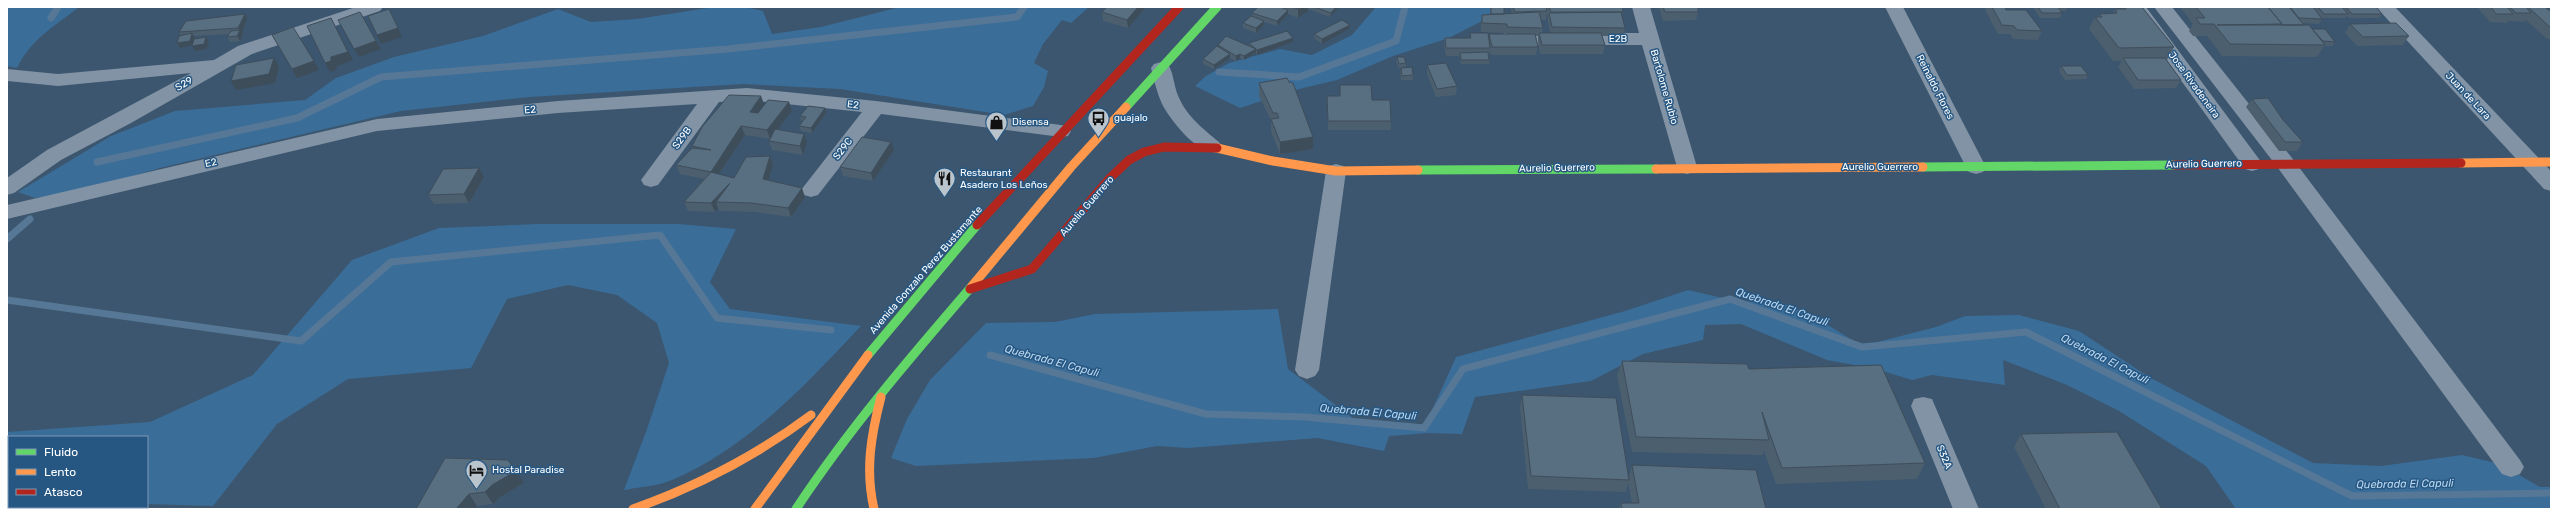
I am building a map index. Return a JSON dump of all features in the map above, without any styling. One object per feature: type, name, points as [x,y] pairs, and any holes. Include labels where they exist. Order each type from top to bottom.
[{"type":"main road","name":"Avenida Gonzalo Perez Bustamante","points":[[756,509],[799,444],[850,376],[1022,174],[1179,7]]},
{"type":"main road","points":[[796,509],[833,453],[884,387],[970,289],[1071,167],[1217,7]]},
{"type":"main road","name":"Aurelio Guerrero","points":[[970,289],[1005,276],[1032,269],[1110,178],[1129,160],[1144,152],[1164,148],[1212,147],[1273,161],[1336,171],[1687,166],[1976,167],[2551,162]]},
{"type":"main road","points":[[632,509],[678,494],[730,471],[777,442],[817,410],[850,376]]},
{"type":"main road","points":[[874,509],[867,490],[866,456],[884,387]]},
{"type":"street","name":"S29","points":[[7,188],[54,155],[124,119],[244,50],[374,7]]},
{"type":"street","name":"Bartolome Rubio","points":[[1641,7],[1687,166]]},
{"type":"street","name":"Reinaldo Flores","points":[[1894,7],[1976,167]]},
{"type":"street","name":"Jose Rivadeneira","points":[[2136,7],[2252,164]]},
{"type":"street","points":[[2163,7],[2285,164],[2511,467]]},
{"type":"street","name":"Juan de Lara","points":[[2385,7],[2551,184]]},
{"type":"street","name":"E2B","points":[[1488,39],[1650,39]]},
{"type":"street","points":[[7,75],[58,80],[216,65]]},
{"type":"street","name":"Aurelio Guerrero","points":[[1161,68],[1165,88],[1173,109],[1181,119],[1212,147]]},
{"type":"street","name":"E2","points":[[7,212],[376,125],[558,107],[747,94],[876,107],[1061,131]]},
{"type":"street","name":"S29B","points":[[652,180],[713,96]]},
{"type":"street","name":"S29C","points":[[811,190],[876,107]]},
{"type":"street","points":[[1307,370],[1336,171]]},
{"type":"street","name":"S32A","points":[[1923,406],[1966,509]]},
{"type":"shaded area","points":[[7,7],[79,7],[36,41],[17,68],[7,66]]},
{"type":"shaded area","points":[[714,7],[744,7],[763,11],[772,34],[821,27],[900,7],[1089,7],[1071,23],[1062,20],[1043,44],[1034,63],[1048,71],[1044,87],[1033,106],[1004,115],[840,89],[743,84],[529,97],[401,111],[160,168],[86,190],[35,198],[18,192],[111,136],[175,111],[305,100],[336,78],[394,57],[483,36],[558,9],[591,22],[637,19]]},
{"type":"shaded area","points":[[1376,7],[1498,7],[1488,18],[1449,38],[1393,56],[1337,80],[1295,90],[1240,108],[1195,86],[1206,76],[1229,63],[1280,49],[1312,55],[1352,35]]},
{"type":"shaded area","points":[[538,224],[678,224],[736,229],[710,282],[730,309],[861,326],[818,371],[751,433],[700,466],[661,484],[624,490],[647,429],[669,363],[657,323],[617,295],[568,285],[507,299],[471,368],[348,379],[277,424],[213,506],[148,504],[148,436],[8,436],[7,472],[7,432],[150,422],[253,375],[352,260],[439,228]]},
{"type":"shaded area","points":[[1688,290],[1736,301],[1782,303],[1813,316],[1862,346],[1936,327],[1965,316],[2019,315],[2079,331],[2149,377],[2313,463],[2381,466],[2462,455],[2500,464],[2540,487],[2551,487],[2551,509],[2236,509],[2206,466],[2119,411],[2067,385],[2003,360],[2005,385],[1932,375],[1912,380],[1876,369],[1827,360],[1741,324],[1705,325],[1703,340],[1643,354],[1591,381],[1475,397],[1462,434],[1429,433],[1389,436],[1384,451],[1318,438],[1188,448],[1157,446],[1094,458],[916,466],[891,458],[907,419],[930,380],[986,323],[1055,322],[1095,314],[1278,309],[1288,369],[1358,422],[1424,428],[1456,357],[1625,311]]},
{"type":"building","points":[[1107,7],[1138,7],[1127,20],[1102,12]]},
{"type":"building","points":[[1258,7],[1280,7],[1288,10],[1277,21],[1252,13]]},
{"type":"building","points":[[1314,7],[1336,7],[1331,13]]},
{"type":"building","points":[[1491,7],[1504,7],[1504,14],[1491,14]]},
{"type":"building","points":[[1513,7],[1546,7],[1547,11],[1515,12]]},
{"type":"building","points":[[1549,7],[1622,7],[1623,12],[1551,12]]},
{"type":"building","points":[[1663,7],[1698,7],[1698,12],[1665,12]]},
{"type":"building","points":[[1992,7],[2005,7],[2006,10],[2026,10],[2042,31],[2017,30],[2014,26],[2002,25]]},
{"type":"building","points":[[2038,7],[2058,7],[2062,13],[2042,13]]},
{"type":"building","points":[[2125,7],[2142,7],[2174,47],[2119,48],[2095,17],[2102,17],[2099,14],[2117,13],[2115,9],[2126,9]]},
{"type":"building","points":[[2196,7],[2268,7],[2282,24],[2217,25],[2309,25],[2325,45],[2230,44],[2214,24],[2200,24],[2196,18],[2205,18]]},
{"type":"building","points":[[2268,7],[2289,7],[2304,25],[2282,25]]},
{"type":"building","points":[[2290,7],[2313,7],[2322,19],[2299,18]]},
{"type":"building","points":[[2318,7],[2342,7],[2348,14],[2324,14]]},
{"type":"building","points":[[2346,7],[2376,7],[2382,14],[2352,14]]},
{"type":"building","points":[[2491,7],[2507,7],[2513,14],[2496,14]]},
{"type":"building","points":[[2510,7],[2526,7],[2531,13],[2516,13]]},
{"type":"building","points":[[2528,7],[2545,7],[2551,12],[2551,28]]},
{"type":"building","points":[[389,9],[398,28],[377,35],[368,16]]},
{"type":"building","points":[[360,12],[376,41],[354,49],[338,20]]},
{"type":"building","points":[[1539,12],[1543,28],[1507,27],[1507,24],[1482,23],[1482,15]]},
{"type":"building","points":[[1621,12],[1625,28],[1552,27],[1549,13]]},
{"type":"building","points":[[245,14],[238,28],[179,32],[186,21]]},
{"type":"building","points":[[1251,16],[1264,21],[1256,28],[1243,23]]},
{"type":"building","points":[[331,18],[348,52],[331,57],[331,61],[325,63],[307,26]]},
{"type":"building","points":[[1342,20],[1350,25],[1322,39],[1314,34]]},
{"type":"building","points":[[2396,23],[2409,36],[2363,37],[2350,24]]},
{"type":"building","points":[[293,27],[314,61],[292,69],[272,35]]},
{"type":"building","points":[[2312,29],[2325,29],[2335,42],[2323,41]]},
{"type":"building","points":[[240,30],[237,36],[227,37],[231,31]]},
{"type":"building","points":[[1287,31],[1293,38],[1257,50],[1249,43]]},
{"type":"building","points":[[192,33],[190,41],[177,43],[179,36]]},
{"type":"building","points":[[1470,33],[1488,33],[1490,48],[1446,48],[1445,38],[1471,38]]},
{"type":"building","points":[[1539,33],[1601,33],[1605,45],[1542,45]]},
{"type":"building","points":[[1489,34],[1535,34],[1538,47],[1492,47]]},
{"type":"building","points":[[1226,36],[1256,49],[1244,56],[1240,54],[1236,56],[1218,45]]},
{"type":"building","points":[[206,37],[204,44],[192,46],[194,39]]},
{"type":"building","points":[[1217,46],[1230,54],[1214,65],[1203,59]]},
{"type":"building","points":[[1488,52],[1489,60],[1461,60],[1460,53]]},
{"type":"building","points":[[1397,57],[1404,57],[1406,63],[1399,64]]},
{"type":"building","points":[[274,58],[269,74],[231,81],[236,65]]},
{"type":"building","points":[[2123,58],[2165,58],[2181,80],[2138,80]]},
{"type":"building","points":[[1446,63],[1457,86],[1437,89],[1427,65]]},
{"type":"building","points":[[2061,66],[2081,66],[2088,75],[2067,75]]},
{"type":"building","points":[[1412,67],[1413,75],[1402,76],[1401,68]]},
{"type":"building","points":[[1287,78],[1289,82],[1293,83],[1313,137],[1280,142],[1271,119],[1279,118],[1277,113],[1273,113],[1259,83]]},
{"type":"building","points":[[1340,85],[1371,85],[1372,100],[1390,100],[1391,121],[1328,121],[1327,96],[1340,96]]},
{"type":"building","points":[[729,95],[761,96],[750,112],[758,113],[768,100],[789,102],[767,130],[741,126],[711,172],[676,165],[692,148],[711,150],[692,146],[702,127]]},
{"type":"building","points":[[2268,98],[2283,120],[2303,142],[2285,142],[2252,99]]},
{"type":"building","points":[[808,106],[825,108],[811,128],[799,126],[806,117],[800,116]]},
{"type":"building","points":[[775,129],[804,134],[800,146],[769,141]]},
{"type":"building","points":[[862,137],[891,142],[871,173],[840,167]]},
{"type":"building","points":[[770,156],[763,179],[802,188],[788,208],[751,203],[716,202],[730,183],[711,203],[684,202],[711,172],[734,178],[746,157]]},
{"type":"building","points":[[479,168],[464,194],[428,195],[443,169]]},
{"type":"building","points":[[1622,361],[1747,364],[1749,369],[1881,365],[1925,463],[1782,468],[1762,412],[1769,440],[1636,437]]},
{"type":"building","points":[[1522,395],[1616,398],[1629,480],[1531,476]]},
{"type":"building","points":[[2117,432],[2162,509],[2060,509],[2021,434]]},
{"type":"building","points":[[445,458],[508,460],[516,471],[492,485],[485,492],[469,494],[456,509],[416,509]]},
{"type":"building","points":[[1632,465],[1756,470],[1766,509],[1622,509],[1621,503],[1639,503]]},
{"type":"waterway","points":[[51,18],[58,7]]},
{"type":"waterway","points":[[97,162],[297,118],[381,77],[728,49],[1017,17],[1024,7]]},
{"type":"waterway","points":[[1219,72],[1299,77],[1396,41],[1405,7]]},
{"type":"waterway","points":[[7,239],[30,219]]},
{"type":"waterway","points":[[7,300],[301,341],[391,262],[660,235],[717,318],[831,330]]},
{"type":"waterway","name":"Quebrada El Capuli","points":[[990,355],[1206,414],[1305,417],[1424,428],[1463,369],[1730,299],[1862,347],[2026,332],[2352,496],[2551,493]]},
{"type":"traffic: fast","points":[[1126,107],[1217,7]]},
{"type":"traffic: fast","points":[[1923,167],[2174,165]]},
{"type":"traffic: fast","points":[[1418,170],[1656,169]]},
{"type":"traffic: fast","points":[[868,355],[977,225]]},
{"type":"traffic: fast","points":[[796,509],[833,453],[884,387],[972,286]]},
{"type":"traffic: slow","points":[[972,286],[1071,167],[1126,107]]},
{"type":"traffic: slow","points":[[1217,148],[1273,161],[1336,171],[1418,170]]},
{"type":"traffic: slow","points":[[2461,163],[2551,162]]},
{"type":"traffic: slow","points":[[1656,169],[1923,167]]},
{"type":"traffic: slow","points":[[755,509],[802,442],[868,355]]},
{"type":"traffic: slow","points":[[874,509],[869,481],[869,467],[871,439],[881,397]]},
{"type":"traffic: slow","points":[[633,509],[681,491],[726,470],[769,444],[811,415]]},
{"type":"traffic: jam","points":[[977,225],[1179,7]]},
{"type":"traffic: jam","points":[[970,289],[1032,269],[1110,178],[1129,160],[1144,152],[1164,147],[1217,148]]},
{"type":"traffic: jam","points":[[2174,165],[2461,163]]},
{"type":"place","name":"guajalo","points":[[1098,138]]},
{"type":"place","name":"Disensa","points":[[997,142]]},
{"type":"place","name":"Restaurant Asadero Los Leños","points":[[945,198]]},
{"type":"place","name":"Hostal Paradise","points":[[477,490]]}]
